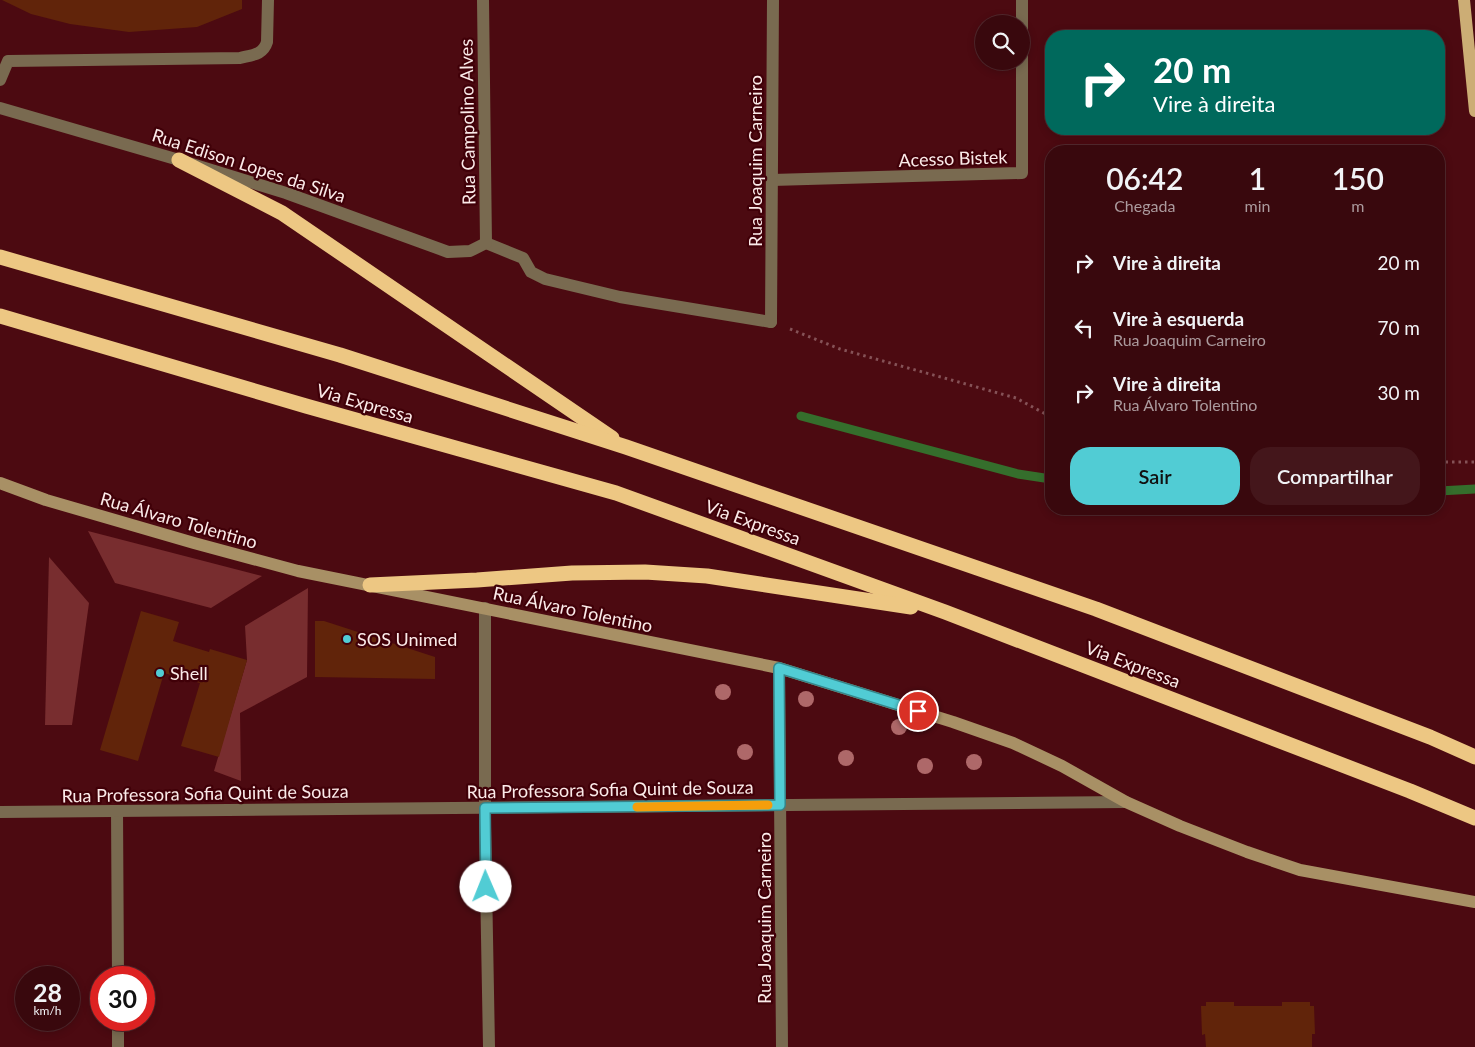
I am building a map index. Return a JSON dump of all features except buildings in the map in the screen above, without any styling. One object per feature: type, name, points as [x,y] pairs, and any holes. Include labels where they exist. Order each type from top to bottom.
[{"type":"highway","points":[[179,160],[282,213],[626,447]]},
{"type":"highway","name":"Via Expressa","points":[[0,257],[340,355],[626,447],[1096,609],[1430,737],[1475,757]]},
{"type":"highway","name":"Via Expressa","points":[[0,316],[296,403],[616,493],[944,612],[1410,791],[1475,818]]},
{"type":"highway","points":[[370,585],[572,573],[645,572],[707,576],[944,612]]},
{"type":"main road","points":[[1464,0],[1475,111]]},
{"type":"main road","name":"Rua Álvaro Tolentino","points":[[0,483],[46,500],[298,571],[779,668],[953,722],[1013,743],[1062,766],[1126,802]]},
{"type":"main road","name":"Rua Professora Sofia Quint de Souza","points":[[1126,802],[1230,846],[1300,870],[1475,902]]},
{"type":"street","points":[[0,80],[8,61],[240,58],[257,54],[265,48],[268,0]]},
{"type":"street","name":"Rua Campolino Alves","points":[[483,0],[486,243]]},
{"type":"street","name":"Rua Joaquim Carneiro","points":[[772,322],[773,0]]},
{"type":"street","name":"Acesso Bistek","points":[[772,180],[1022,173],[1022,0]]},
{"type":"street","name":"Rua Edison Lopes da Silva","points":[[0,108],[286,193],[448,252],[470,251],[486,243]]},
{"type":"street","points":[[486,243],[523,258],[531,272],[545,279],[620,297],[772,322]]},
{"type":"street","points":[[485,608],[488,1047]]},
{"type":"street","name":"Rua Joaquim Carneiro","points":[[779,668],[782,1047]]},
{"type":"street","name":"Rua Professora Sofia Quint de Souza","points":[[0,812],[1126,802]]},
{"type":"street","points":[[117,811],[118,966]]},
{"type":"street","points":[[118,1031],[118,1047]]},
{"type":"path","points":[[772,322],[840,349],[1016,398],[1045,414]]},
{"type":"path","points":[[1445,462],[1475,462]]},
{"type":"shaded area","points":[[88,531],[262,576],[211,608],[115,583]]},
{"type":"shaded area","points":[[49,557],[89,603],[72,725],[45,725]]},
{"type":"shaded area","points":[[308,588],[307,677],[240,713],[241,781],[214,771],[247,660],[245,626]]},
{"type":"waterway","points":[[801,416],[1018,474],[1045,478]]},
{"type":"waterway","points":[[1445,491],[1475,489]]},
{"type":"slow traffic","points":[[637,807],[768,805]]},
{"type":"place","name":"SOS Unimed","points":[[347,639]]},
{"type":"place","name":"Shell","points":[[160,673]]},
{"type":"route","points":[[486,887],[485,808],[780,805],[779,668],[918,711]]}]
